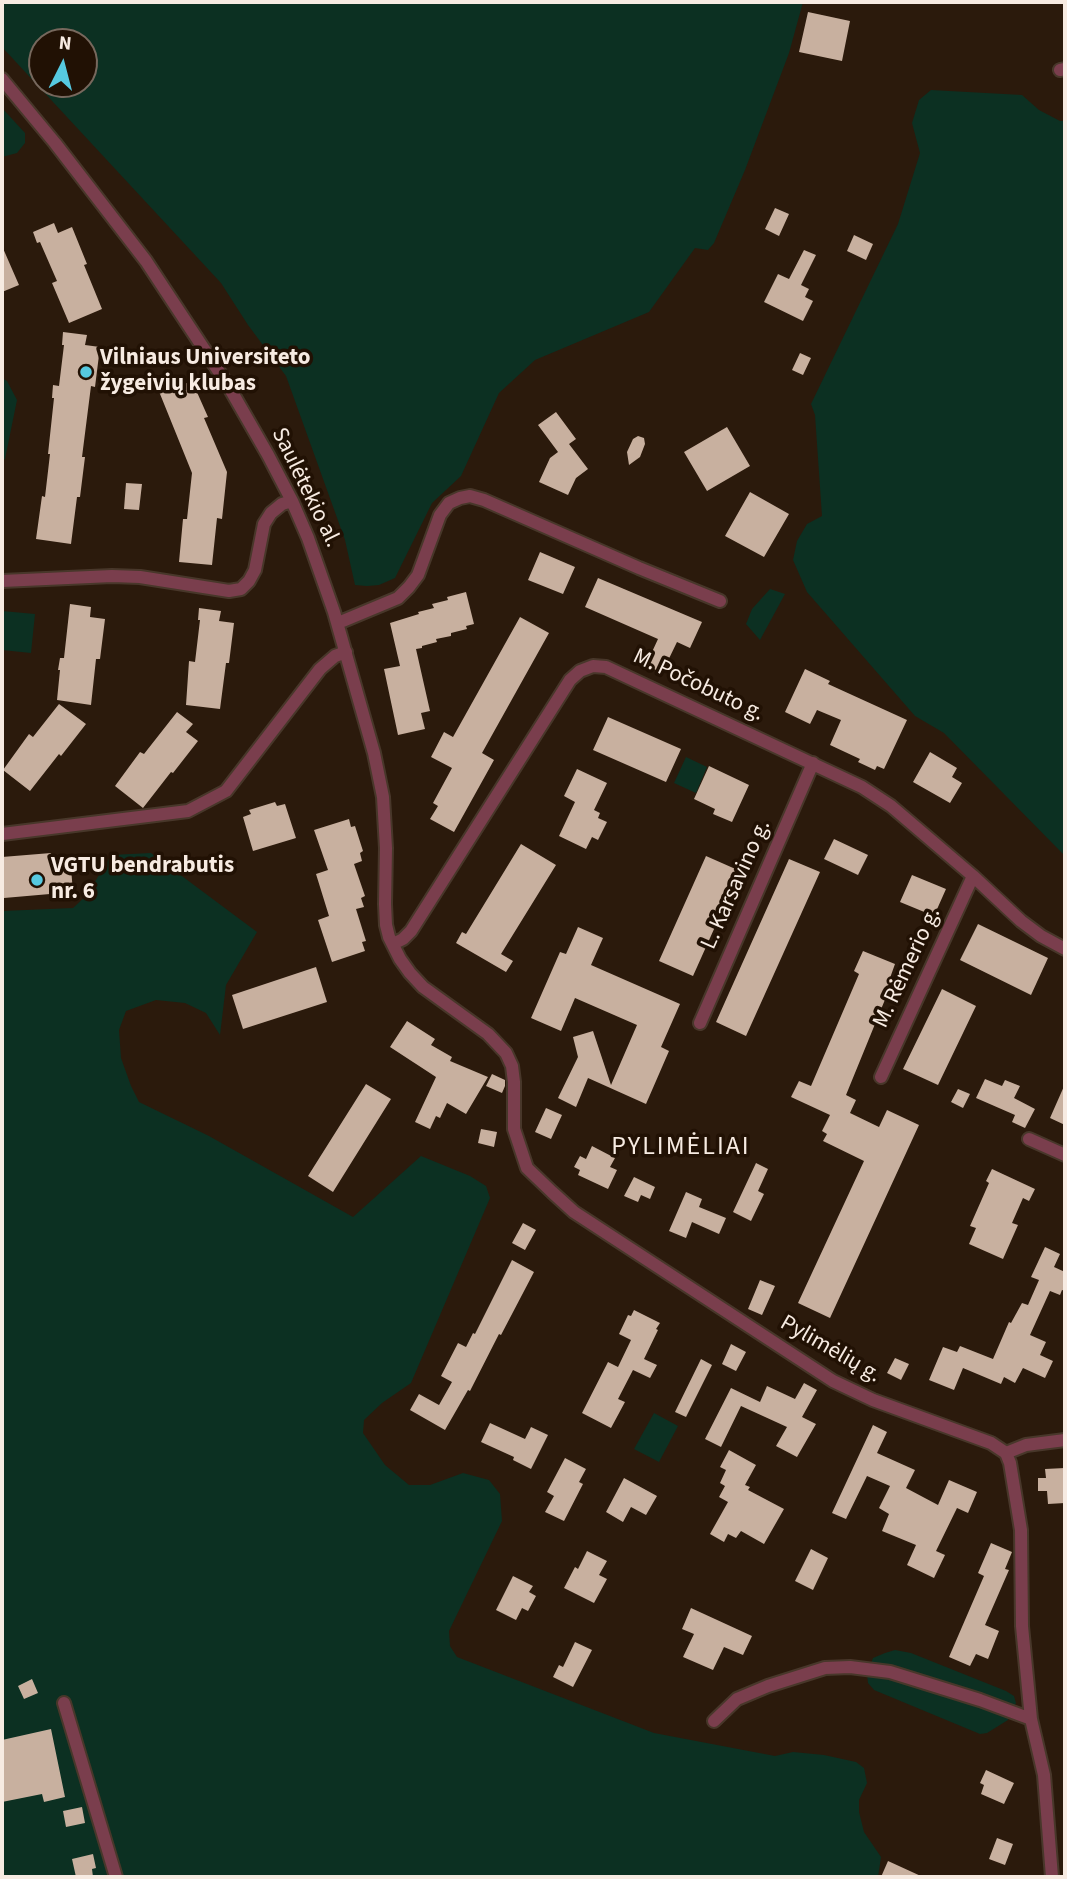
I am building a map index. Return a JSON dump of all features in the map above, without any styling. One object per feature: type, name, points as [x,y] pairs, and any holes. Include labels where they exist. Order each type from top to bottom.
[{"type":"street","name":"Saulėtekio al.","points":[[2,79],[146,261],[229,387],[292,501],[313,549],[338,623],[371,741],[383,797],[386,925],[393,944]]},
{"type":"street","points":[[338,623],[398,598],[418,575],[440,515],[449,503],[470,496],[720,601]]},
{"type":"street","points":[[2,582],[113,576],[140,577],[229,591],[241,589],[255,570],[264,524],[282,503],[292,501]]},
{"type":"street","points":[[2,834],[188,811],[217,796],[226,791],[320,669],[335,656],[346,652]]},
{"type":"street","name":"M. Počobuto g.","points":[[393,944],[411,931],[570,680],[580,671],[593,666],[606,667],[862,787],[891,806],[1021,921],[1065,949]]},
{"type":"street","name":"L. Karsavino g.","points":[[700,1023],[813,763]]},
{"type":"street","name":"M. Rėmerio g.","points":[[881,1077],[973,876]]},
{"type":"street","name":"Pylimėlių g.","points":[[393,944],[410,973],[423,987],[488,1034],[506,1053],[512,1066],[514,1082],[514,1129],[527,1168],[575,1212],[833,1381],[873,1400],[991,1443],[1006,1453]]},
{"type":"street","points":[[1029,1139],[1065,1155]]},
{"type":"street","points":[[1052,1877],[1044,1775],[1031,1719],[1022,1626],[1021,1530],[1006,1453],[1026,1445],[1065,1440]]},
{"type":"street","points":[[714,1721],[737,1699],[768,1686],[825,1668],[850,1667],[890,1672],[1031,1719]]},
{"type":"street","points":[[64,1703],[116,1877]]},
{"type":"green space","points":[[2,2],[803,2],[789,53],[714,243],[708,250],[695,248],[649,312],[535,360],[499,393],[461,476],[432,503],[395,578],[379,585],[355,585],[345,540],[286,376],[221,283],[49,98],[98,98],[98,28],[28,28],[28,75],[2,47]]},
{"type":"green space","points":[[931,90],[1022,95],[1039,110],[1065,121],[1065,856],[944,733],[915,716],[807,592],[793,560],[797,541],[807,524],[822,516],[815,415],[811,404],[898,224],[920,153],[912,123],[919,100]]},
{"type":"green space","points":[[2,108],[25,133],[25,143],[17,153],[2,157]]},
{"type":"green space","points":[[2,378],[7,381],[17,400],[5,459],[2,461]]},
{"type":"green space","points":[[770,589],[785,594],[760,640],[746,624],[752,609]]},
{"type":"green space","points":[[2,611],[35,614],[31,653],[2,650]]},
{"type":"green space","points":[[686,757],[707,767],[696,793],[674,783]]},
{"type":"green space","points":[[151,853],[257,932],[226,985],[220,1035],[206,1013],[185,1003],[156,1000],[126,1011],[119,1030],[121,1058],[139,1102],[209,1136],[353,1217],[421,1156],[470,1176],[486,1186],[490,1198],[411,1383],[382,1403],[364,1420],[363,1433],[385,1465],[409,1485],[430,1485],[463,1473],[489,1480],[500,1494],[502,1521],[449,1631],[450,1646],[457,1657],[654,1733],[775,1756],[793,1752],[856,1762],[864,1768],[867,1783],[859,1800],[859,1812],[864,1832],[881,1857],[878,1877],[2,1877],[2,911],[73,908],[87,895],[111,855]]},
{"type":"green space","points":[[654,1413],[678,1426],[659,1462],[634,1449]]},
{"type":"green space","points":[[895,1650],[911,1653],[1006,1691],[1014,1696],[1016,1703],[1008,1720],[987,1733],[980,1734],[874,1690],[868,1683],[867,1674],[873,1658]]},
{"type":"building","points":[[808,12],[850,21],[842,61],[799,52]]},
{"type":"building","points":[[775,208],[789,214],[779,236],[765,229]]},
{"type":"building","points":[[54,223],[58,233],[72,227],[102,309],[69,323],[52,283],[57,281],[33,232]]},
{"type":"building","points":[[854,235],[873,244],[866,260],[847,251]]},
{"type":"building","points":[[2,246],[19,285],[2,292]]},
{"type":"building","points":[[804,250],[816,255],[801,285],[809,289],[805,297],[813,301],[803,321],[764,302],[778,274],[789,279]]},
{"type":"building","points":[[63,332],[87,335],[85,345],[100,347],[95,387],[91,386],[80,497],[77,497],[71,544],[36,539],[42,496],[45,497],[53,385],[59,386]]},
{"type":"building","points":[[800,353],[811,358],[803,375],[792,370]]},
{"type":"building","points":[[175,376],[179,386],[192,381],[227,472],[222,519],[217,518],[212,565],[179,562],[183,519],[187,519],[192,473],[156,384]]},
{"type":"building","points":[[556,412],[576,439],[569,444],[588,469],[576,478],[568,495],[539,482],[550,458],[558,452],[538,425]]},
{"type":"building","points":[[727,427],[750,466],[707,491],[684,452]]},
{"type":"building","points":[[638,436],[644,438],[645,444],[640,457],[629,465],[627,452],[633,439]]},
{"type":"building","points":[[126,483],[142,484],[139,510],[124,509]]},
{"type":"building","points":[[750,492],[789,514],[764,557],[725,536]]},
{"type":"building","points":[[540,552],[575,567],[563,594],[528,580]]},
{"type":"building","points":[[598,578],[702,622],[690,648],[677,642],[662,673],[646,665],[658,639],[585,607]]},
{"type":"building","points":[[466,592],[474,624],[416,649],[430,711],[421,713],[425,729],[398,735],[384,669],[400,666],[390,623],[434,608],[432,604]]},
{"type":"building","points":[[70,604],[91,607],[90,617],[105,619],[100,659],[96,659],[91,705],[57,700],[58,670],[60,658],[64,658]]},
{"type":"building","points":[[199,608],[221,611],[219,621],[234,623],[220,709],[186,705],[189,661],[195,662]]},
{"type":"building","points":[[520,617],[549,633],[482,753],[494,760],[454,832],[430,819],[438,806],[433,803],[452,768],[431,757],[444,732],[453,737]]},
{"type":"building","points":[[805,669],[830,681],[828,684],[907,720],[884,769],[877,766],[875,770],[858,762],[860,759],[830,745],[841,720],[817,710],[810,724],[785,712]]},
{"type":"building","points":[[59,704],[86,724],[30,791],[3,770],[29,734],[33,737]]},
{"type":"building","points":[[177,712],[193,724],[186,732],[198,741],[143,808],[115,786],[140,752],[144,754]]},
{"type":"building","points":[[608,717],[681,749],[666,782],[593,750]]},
{"type":"building","points":[[930,752],[957,768],[952,777],[962,783],[950,803],[913,782]]},
{"type":"building","points":[[709,766],[749,785],[732,822],[713,814],[715,809],[694,799]]},
{"type":"building","points":[[577,769],[607,783],[594,810],[600,813],[598,818],[607,822],[598,840],[592,837],[586,849],[559,836],[575,802],[564,796]]},
{"type":"building","points":[[275,802],[277,806],[285,804],[296,838],[253,851],[243,817],[251,814],[249,810]]},
{"type":"building","points":[[349,819],[351,827],[355,826],[363,851],[360,853],[362,861],[354,864],[365,896],[361,898],[364,907],[356,909],[366,941],[362,942],[365,951],[332,962],[318,920],[329,916],[316,874],[328,870],[314,830]]},
{"type":"building","points":[[834,839],[868,855],[858,875],[824,859]]},
{"type":"building","points":[[521,844],[556,865],[501,954],[513,961],[506,972],[456,943],[462,932],[466,934]]},
{"type":"building","name":"VGTU bendrabutis nr. 6","points":[[51,853],[52,862],[61,869],[71,868],[73,892],[4,898],[2,857]]},
{"type":"building","points":[[706,856],[740,871],[693,976],[659,961]]},
{"type":"building","points":[[789,859],[820,872],[746,1036],[716,1022]]},
{"type":"building","points":[[912,875],[946,889],[934,916],[900,902]]},
{"type":"building","points":[[978,924],[1048,958],[1031,995],[960,960]]},
{"type":"building","points":[[578,927],[603,938],[591,965],[680,1004],[661,1047],[669,1051],[646,1104],[588,1078],[576,1107],[558,1098],[578,1057],[573,1037],[593,1031],[611,1085],[637,1025],[575,998],[561,1031],[531,1018],[560,952],[566,954]]},
{"type":"building","points":[[863,951],[895,964],[890,978],[893,980],[846,1095],[856,1100],[850,1113],[879,1127],[887,1110],[919,1125],[830,1318],[798,1303],[864,1161],[823,1141],[827,1134],[822,1131],[830,1115],[791,1097],[799,1081],[811,1086],[859,974],[854,971]]},
{"type":"building","points":[[316,967],[327,1002],[243,1029],[232,995]]},
{"type":"building","points":[[942,989],[976,1006],[938,1085],[903,1069]]},
{"type":"building","points":[[407,1021],[435,1039],[431,1045],[452,1057],[450,1061],[488,1077],[466,1114],[447,1103],[440,1118],[436,1116],[430,1129],[415,1122],[436,1077],[390,1047]]},
{"type":"building","points":[[492,1074],[505,1080],[502,1093],[486,1086]]},
{"type":"building","points":[[985,1079],[1002,1086],[1005,1080],[1020,1086],[1014,1098],[1035,1109],[1025,1128],[1012,1122],[1015,1115],[976,1098]]},
{"type":"building","points":[[366,1084],[391,1099],[333,1192],[308,1176]]},
{"type":"building","points":[[1065,1084],[1065,1125],[1050,1118]]},
{"type":"building","points":[[958,1089],[970,1094],[963,1108],[951,1102]]},
{"type":"building","points":[[546,1108],[562,1115],[551,1139],[535,1132]]},
{"type":"building","points":[[481,1129],[497,1132],[494,1147],[478,1143]]},
{"type":"building","points":[[592,1146],[615,1158],[610,1167],[617,1170],[608,1189],[578,1175],[580,1170],[574,1167],[580,1156],[586,1159]]},
{"type":"building","points":[[756,1163],[768,1169],[758,1191],[764,1194],[751,1221],[733,1212]]},
{"type":"building","points":[[992,1169],[1035,1189],[1029,1201],[1023,1198],[1012,1223],[1018,1225],[1003,1259],[969,1244],[976,1228],[970,1226],[989,1183],[986,1181]]},
{"type":"building","points":[[634,1177],[655,1187],[650,1199],[641,1195],[638,1202],[624,1196]]},
{"type":"building","points":[[686,1192],[702,1199],[699,1207],[726,1218],[719,1234],[692,1222],[686,1238],[669,1231]]},
{"type":"building","points":[[523,1223],[536,1230],[525,1250],[512,1243]]},
{"type":"building","points":[[1045,1247],[1060,1254],[1054,1267],[1065,1272],[1065,1291],[1062,1290],[1060,1295],[1050,1291],[1030,1335],[1046,1342],[1040,1355],[1053,1361],[1045,1378],[1023,1368],[1015,1383],[1004,1377],[1001,1384],[963,1368],[954,1390],[929,1380],[943,1347],[957,1352],[960,1346],[993,1359],[1009,1322],[1011,1323],[1022,1303],[1028,1305],[1039,1280],[1031,1277]]},
{"type":"building","points":[[512,1260],[534,1272],[470,1391],[468,1390],[445,1430],[410,1410],[419,1394],[439,1405],[452,1382],[441,1376],[458,1343],[466,1347],[473,1333],[475,1334]]},
{"type":"building","points":[[760,1280],[775,1286],[762,1315],[748,1309]]},
{"type":"building","points":[[634,1310],[660,1323],[644,1359],[657,1365],[650,1378],[633,1370],[618,1399],[625,1402],[611,1428],[582,1413],[608,1362],[618,1367],[631,1340],[619,1334],[628,1315],[631,1316]]},
{"type":"building","points":[[731,1344],[746,1352],[736,1371],[722,1364]]},
{"type":"building","points":[[895,1358],[909,1364],[901,1380],[887,1373]]},
{"type":"building","points":[[701,1359],[712,1365],[686,1417],[675,1412]]},
{"type":"building","points":[[804,1383],[817,1390],[802,1417],[816,1424],[797,1457],[776,1446],[787,1427],[741,1406],[721,1447],[705,1439],[731,1388],[760,1402],[767,1386],[795,1399]]},
{"type":"building","points":[[490,1423],[525,1439],[531,1427],[548,1435],[531,1469],[513,1460],[514,1457],[481,1442]]},
{"type":"building","points":[[873,1425],[887,1432],[877,1453],[915,1470],[906,1488],[938,1505],[949,1480],[977,1492],[968,1513],[957,1508],[936,1551],[945,1555],[934,1578],[907,1565],[916,1545],[882,1531],[889,1514],[879,1508],[890,1486],[867,1476],[846,1519],[832,1513]]},
{"type":"building","points":[[729,1450],[756,1465],[745,1485],[750,1487],[748,1490],[784,1509],[764,1544],[741,1531],[736,1538],[728,1534],[724,1542],[710,1534],[728,1502],[719,1497],[725,1486],[720,1483],[726,1470],[720,1467]]},
{"type":"building","points":[[565,1458],[586,1469],[579,1482],[583,1484],[564,1521],[545,1512],[554,1496],[547,1492]]},
{"type":"building","points":[[1065,1468],[1065,1503],[1048,1504],[1047,1491],[1038,1491],[1038,1478],[1046,1478],[1045,1469]]},
{"type":"building","points":[[624,1478],[657,1496],[646,1515],[631,1507],[623,1522],[606,1512]]},
{"type":"building","points":[[991,1543],[1012,1552],[1005,1569],[1009,1570],[985,1625],[999,1631],[988,1659],[976,1654],[970,1666],[949,1657],[984,1576],[978,1573]]},
{"type":"building","points":[[811,1549],[828,1558],[813,1590],[795,1581]]},
{"type":"building","points":[[587,1551],[607,1561],[599,1575],[607,1579],[594,1603],[564,1588]]},
{"type":"building","points":[[513,1576],[533,1586],[529,1592],[536,1596],[528,1611],[522,1608],[516,1620],[496,1610]]},
{"type":"building","points":[[691,1608],[752,1636],[743,1655],[724,1647],[713,1670],[683,1657],[694,1634],[682,1629]]},
{"type":"building","points":[[575,1642],[592,1650],[573,1687],[553,1677],[559,1665],[563,1667]]},
{"type":"building","points":[[32,1679],[38,1693],[24,1699],[18,1686]]},
{"type":"building","points":[[51,1729],[65,1797],[44,1802],[42,1794],[2,1802],[2,1740]]},
{"type":"building","points":[[986,1770],[1014,1783],[1004,1804],[981,1794],[984,1785],[980,1783]]},
{"type":"building","points":[[82,1807],[85,1823],[66,1827],[63,1811]]},
{"type":"building","points":[[997,1838],[1013,1844],[1005,1865],[989,1859]]},
{"type":"building","points":[[93,1854],[96,1868],[92,1869],[93,1877],[76,1877],[72,1859]]},
{"type":"building","points":[[888,1861],[923,1877],[881,1877]]},
{"type":"place","name":"Vilniaus Universiteto žygeivių klubas","points":[[86,372]]},
{"type":"place","name":"VGTU bendrabutis nr. 6","points":[[37,880]]},
{"type":"district","name":"PYLIMĖLIAI","points":[[681,1148]]}]
